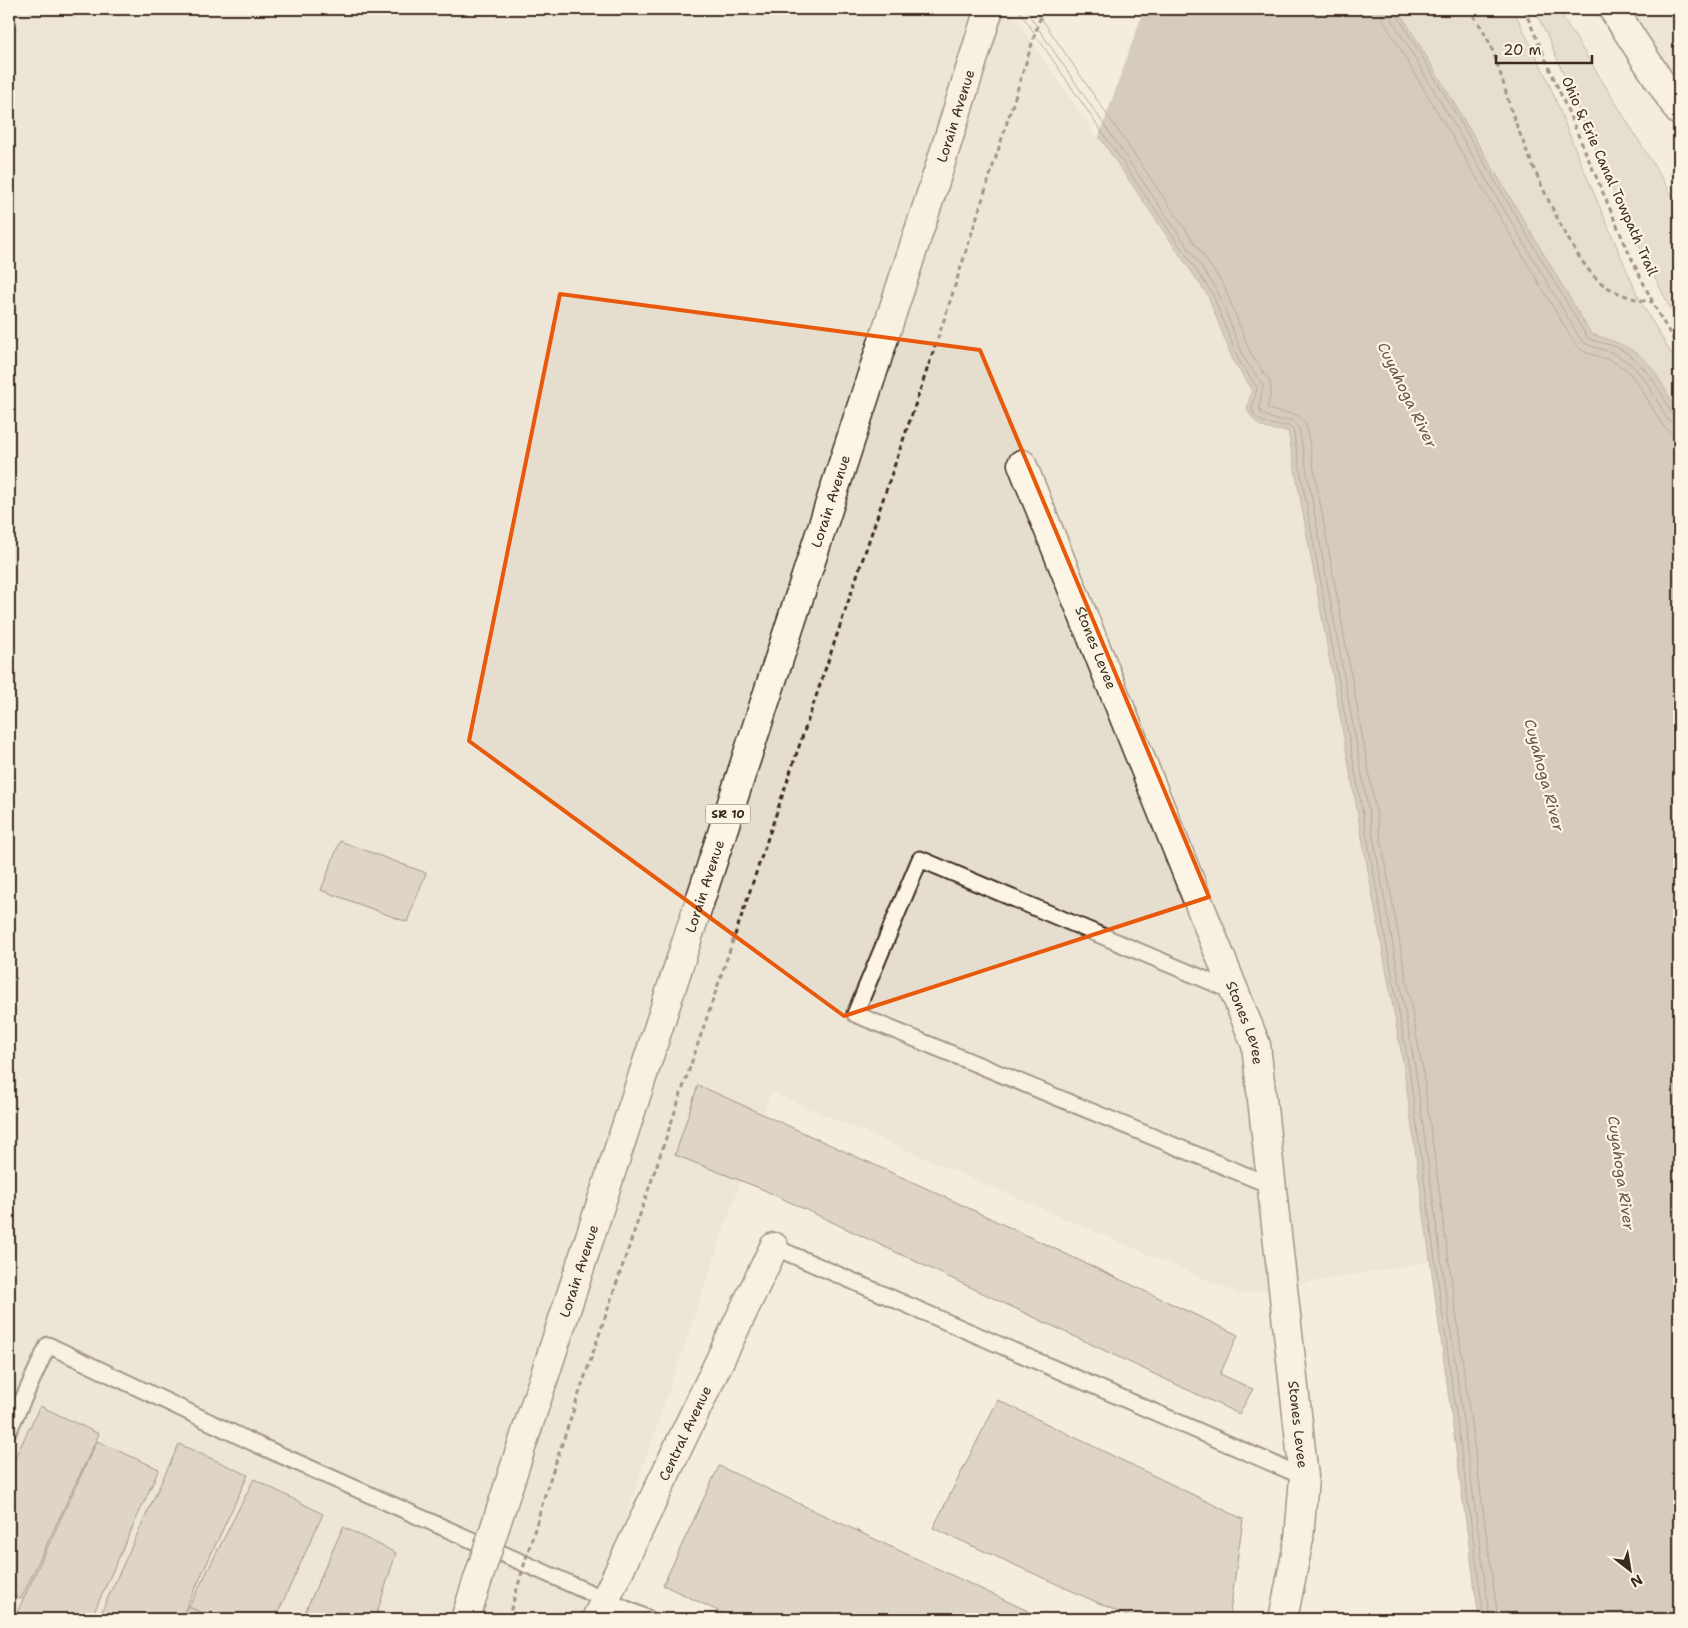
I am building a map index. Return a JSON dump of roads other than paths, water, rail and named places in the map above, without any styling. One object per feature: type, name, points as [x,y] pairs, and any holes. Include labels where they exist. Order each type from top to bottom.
[{"type":"street","name":"Lorain Avenue","points":[[465,1619],[932,191],[989,9]]},
{"type":"street","points":[[1613,9],[1679,111]]},
{"type":"street","name":"Stones Levee","points":[[1022,464],[1256,1045],[1304,1477],[1299,1539],[1283,1619]]},
{"type":"street","name":"Central Avenue","points":[[601,1609],[774,1247]]},
{"type":"lane","points":[[1235,992],[920,859],[855,1014],[1272,1186]]},
{"type":"lane","points":[[774,1247],[1304,1477]]},
{"type":"lane","points":[[9,1430],[48,1345],[601,1609],[649,1619]]},
{"type":"water","name":"Cuyahoga River","points":[[1012,9],[1398,9],[1591,334],[1627,347],[1645,360],[1662,384],[1676,411],[1679,420],[1679,1619],[1479,1619],[1404,1068],[1288,431],[1263,427],[1251,416],[1247,409],[1252,389],[1234,363],[1208,296]]}]
